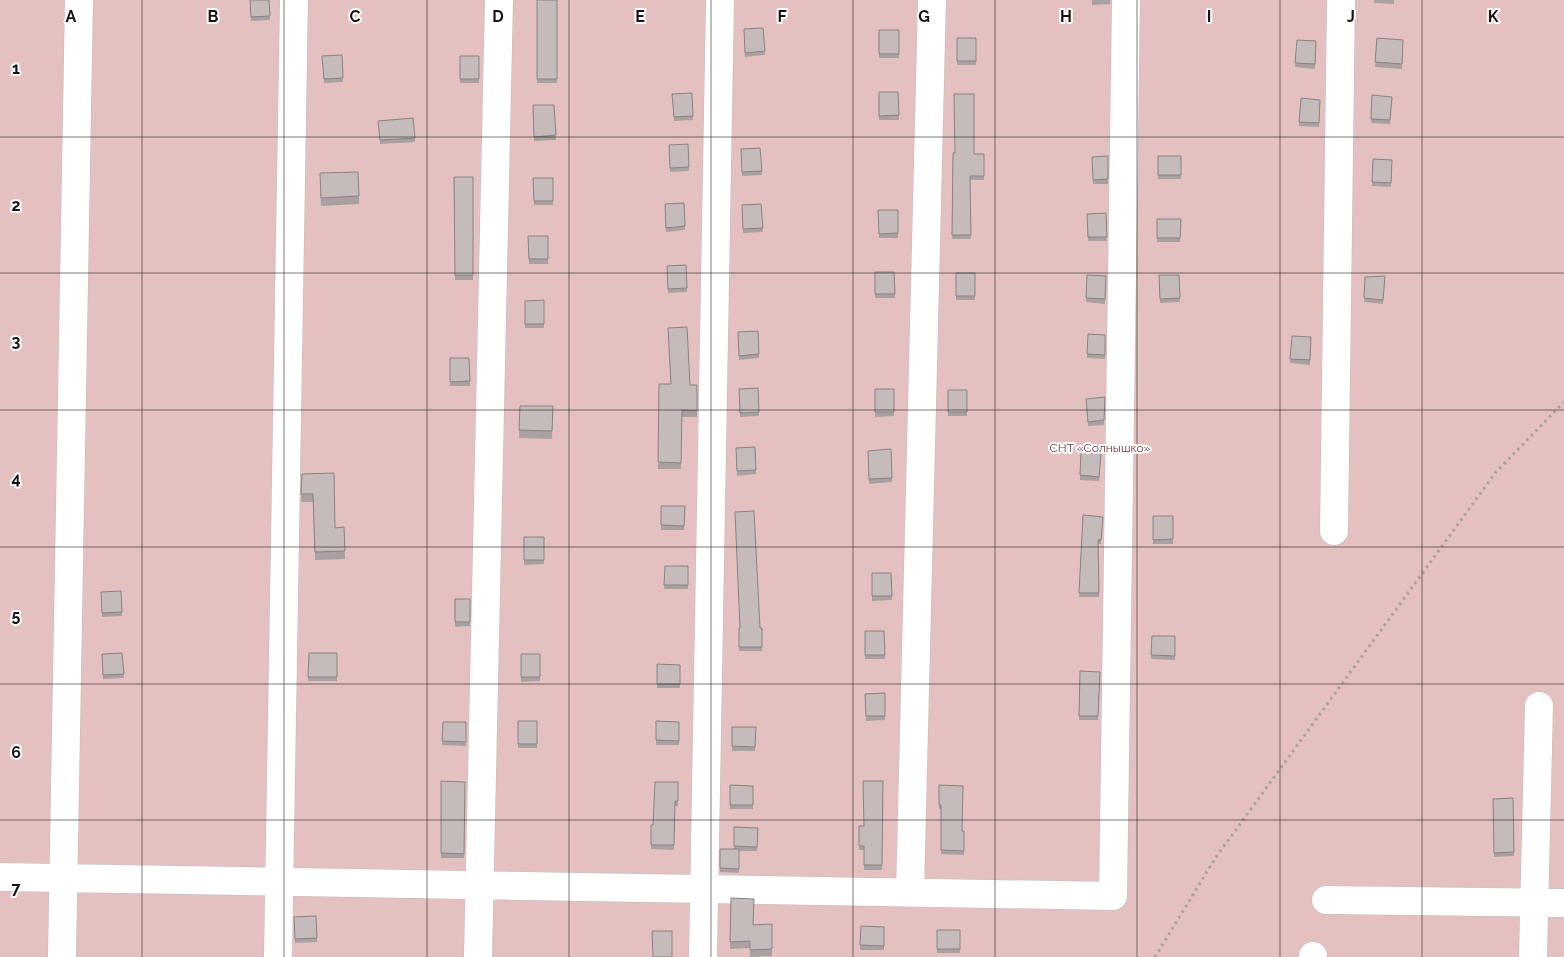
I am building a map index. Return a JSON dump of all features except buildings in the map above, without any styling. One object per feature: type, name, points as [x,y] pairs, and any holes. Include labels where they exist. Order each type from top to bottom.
[{"type":"street","points":[[62,957],[78,0]]},
{"type":"street","points":[[278,957],[294,0]]},
{"type":"street","points":[[478,957],[499,0]]},
{"type":"street","points":[[703,957],[720,0]]},
{"type":"street","points":[[910,893],[932,0]]},
{"type":"street","points":[[0,877],[1113,896],[1126,0]]},
{"type":"street","points":[[1334,531],[1341,0]]},
{"type":"street","points":[[1533,957],[1539,706]]},
{"type":"street","points":[[1326,900],[1564,903]]},
{"type":"path","points":[[1155,957],[1216,857],[1496,472],[1564,402]]},
{"type":"green space","name":"СНТ «Солнышко»","points":[[0,0],[1564,0],[1564,957],[0,957]]}]
